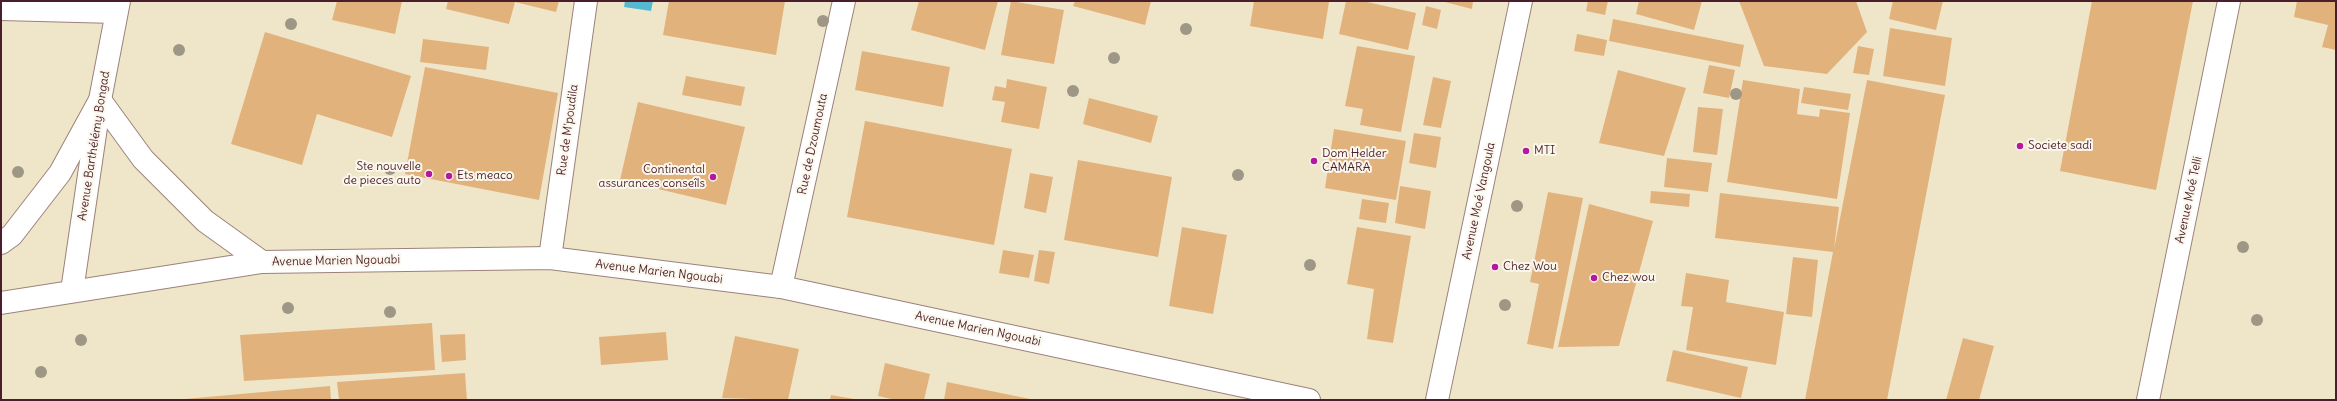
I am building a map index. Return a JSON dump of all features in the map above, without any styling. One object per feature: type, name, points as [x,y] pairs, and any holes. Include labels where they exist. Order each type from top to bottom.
[{"type":"street","name":"Rue de M'poudila","points":[[550,258],[586,1]]},
{"type":"street","name":"Rue de Dzoumouta","points":[[781,287],[844,1]]},
{"type":"street","name":"Avenue Moé Vangoula","points":[[1437,400],[1521,1]]},
{"type":"street","name":"Avenue Moé Telli","points":[[2148,400],[2230,1]]},
{"type":"street","points":[[1,9],[118,7]]},
{"type":"street","name":"Avenue Barthélémy Bongad","points":[[72,291],[100,100],[118,7]]},
{"type":"street","points":[[1,243],[12,236],[60,173],[100,100],[143,159],[205,221],[262,262]]},
{"type":"street","name":"Avenue Marien Ngouabi","points":[[1,303],[262,262],[550,258],[781,287],[1309,400]]},
{"type":"water","points":[[625,1],[653,1],[651,11],[624,7]]},
{"type":"building","points":[[337,1],[402,1],[395,34],[332,20]]},
{"type":"building","points":[[448,1],[559,1],[556,12],[515,2],[509,24],[446,9]]},
{"type":"building","points":[[669,1],[785,1],[776,55],[663,35]]},
{"type":"building","points":[[919,1],[998,1],[985,50],[911,30]]},
{"type":"building","points":[[1011,1],[1064,10],[1054,64],[1001,55]]},
{"type":"building","points":[[1075,1],[1151,1],[1145,25],[1073,6]]},
{"type":"building","points":[[1254,1],[1329,2],[1323,39],[1250,26]]},
{"type":"building","points":[[1346,1],[1363,1],[1416,13],[1408,50],[1339,34]]},
{"type":"building","points":[[1441,1],[1473,1],[1472,9]]},
{"type":"building","points":[[1588,1],[1608,1],[1605,15],[1586,11]]},
{"type":"building","points":[[1639,1],[1702,1],[1694,30],[1636,14]]},
{"type":"building","points":[[1739,1],[1856,1],[1867,32],[1827,74],[1764,66]]},
{"type":"building","points":[[1893,1],[1943,1],[1936,30],[1889,19]]},
{"type":"building","points":[[2092,1],[2193,1],[2156,190],[2060,171]]},
{"type":"building","points":[[2297,1],[2336,1],[2336,50],[2322,47],[2328,25],[2294,17]]},
{"type":"building","points":[[1426,6],[1441,10],[1437,29],[1422,25]]},
{"type":"building","points":[[1613,19],[1744,45],[1740,67],[1609,41]]},
{"type":"building","points":[[1890,28],[1952,38],[1945,86],[1883,76]]},
{"type":"building","points":[[265,32],[411,76],[392,137],[317,114],[302,165],[231,144]]},
{"type":"building","points":[[1577,34],[1607,40],[1604,56],[1574,51]]},
{"type":"building","points":[[423,39],[489,47],[486,70],[420,62]]},
{"type":"building","points":[[1357,46],[1415,56],[1401,132],[1360,125],[1363,109],[1345,106]]},
{"type":"building","points":[[1858,46],[1874,49],[1869,75],[1853,73]]},
{"type":"building","points":[[862,51],[950,67],[943,107],[855,90]]},
{"type":"building","points":[[1709,65],[1735,70],[1729,98],[1703,93]]},
{"type":"building","points":[[425,67],[558,93],[539,200],[405,174]]},
{"type":"building","points":[[1618,70],[1686,88],[1664,156],[1599,143]]},
{"type":"building","points":[[686,76],[745,87],[741,106],[682,95]]},
{"type":"building","points":[[1433,77],[1451,81],[1441,128],[1423,125]]},
{"type":"building","points":[[1007,79],[1047,87],[1039,129],[1001,122],[1005,102],[992,100],[995,86],[1006,88]]},
{"type":"building","points":[[1743,80],[1800,89],[1797,114],[1819,117],[1820,109],[1850,113],[1837,199],[1727,182]]},
{"type":"building","points":[[1867,80],[1945,95],[1887,400],[1805,400],[1833,252],[1715,238],[1720,193],[1839,207],[1834,249]]},
{"type":"building","points":[[1804,87],[1851,94],[1848,110],[1801,103]]},
{"type":"building","points":[[1089,98],[1158,116],[1151,143],[1083,124]]},
{"type":"building","points":[[638,102],[745,127],[726,205],[620,180]]},
{"type":"building","points":[[1698,107],[1723,109],[1717,155],[1693,152]]},
{"type":"building","points":[[865,121],[1012,149],[994,245],[847,217]]},
{"type":"building","points":[[1334,129],[1406,141],[1396,200],[1325,188]]},
{"type":"building","points":[[1414,133],[1441,137],[1436,168],[1409,163]]},
{"type":"building","points":[[1667,158],[1712,163],[1708,192],[1664,187]]},
{"type":"building","points":[[1078,160],[1172,177],[1158,257],[1064,240]]},
{"type":"building","points":[[1030,173],[1053,177],[1046,213],[1024,208]]},
{"type":"building","points":[[1400,186],[1431,191],[1425,229],[1395,223]]},
{"type":"building","points":[[1651,191],[1690,194],[1689,207],[1650,203]]},
{"type":"building","points":[[1548,192],[1583,198],[1553,349],[1527,344],[1539,284],[1530,282]]},
{"type":"building","points":[[1362,199],[1389,203],[1386,223],[1359,219]]},
{"type":"building","points":[[1589,204],[1653,221],[1619,346],[1558,347]]},
{"type":"building","points":[[1182,227],[1227,235],[1213,314],[1169,306]]},
{"type":"building","points":[[1357,227],[1411,236],[1393,343],[1367,339],[1374,289],[1347,284]]},
{"type":"building","points":[[1003,250],[1034,255],[1029,278],[999,273]]},
{"type":"building","points":[[1039,250],[1055,252],[1049,284],[1034,281]]},
{"type":"building","points":[[1793,257],[1818,260],[1812,317],[1786,314]]},
{"type":"building","points":[[1686,273],[1729,280],[1726,302],[1784,312],[1776,365],[1686,350],[1693,307],[1681,306]]},
{"type":"building","points":[[432,323],[435,370],[244,381],[240,335]]},
{"type":"building","points":[[666,332],[668,360],[601,365],[599,337]]},
{"type":"building","points":[[465,334],[466,360],[442,362],[440,335]]},
{"type":"building","points":[[735,336],[799,349],[788,400],[722,398]]},
{"type":"building","points":[[1963,338],[1994,346],[1979,400],[1946,400]]},
{"type":"building","points":[[1673,350],[1748,367],[1741,398],[1666,381]]},
{"type":"building","points":[[885,363],[930,374],[924,400],[896,400],[878,396]]},
{"type":"building","points":[[465,373],[467,400],[339,400],[337,382]]},
{"type":"building","points":[[947,382],[1030,399],[1030,400],[944,400]]},
{"type":"building","points":[[330,386],[331,400],[185,400],[185,399]]},
{"type":"building","points":[[831,395],[854,399],[854,400],[830,400]]},
{"type":"place","name":"Societe sadi","points":[[2020,146]]},
{"type":"place","name":"MTI","points":[[1526,151]]},
{"type":"place","name":"Dom Helder CAMARA","points":[[1314,161]]},
{"type":"place","name":"Ste nouvelle de pieces auto","points":[[429,174]]},
{"type":"place","name":"Ets meaco","points":[[449,176]]},
{"type":"place","name":"Continental assurances conseîls","points":[[713,177]]},
{"type":"place","name":"Chez Wou","points":[[1495,267]]},
{"type":"place","name":"Chez wou","points":[[1594,278]]}]
